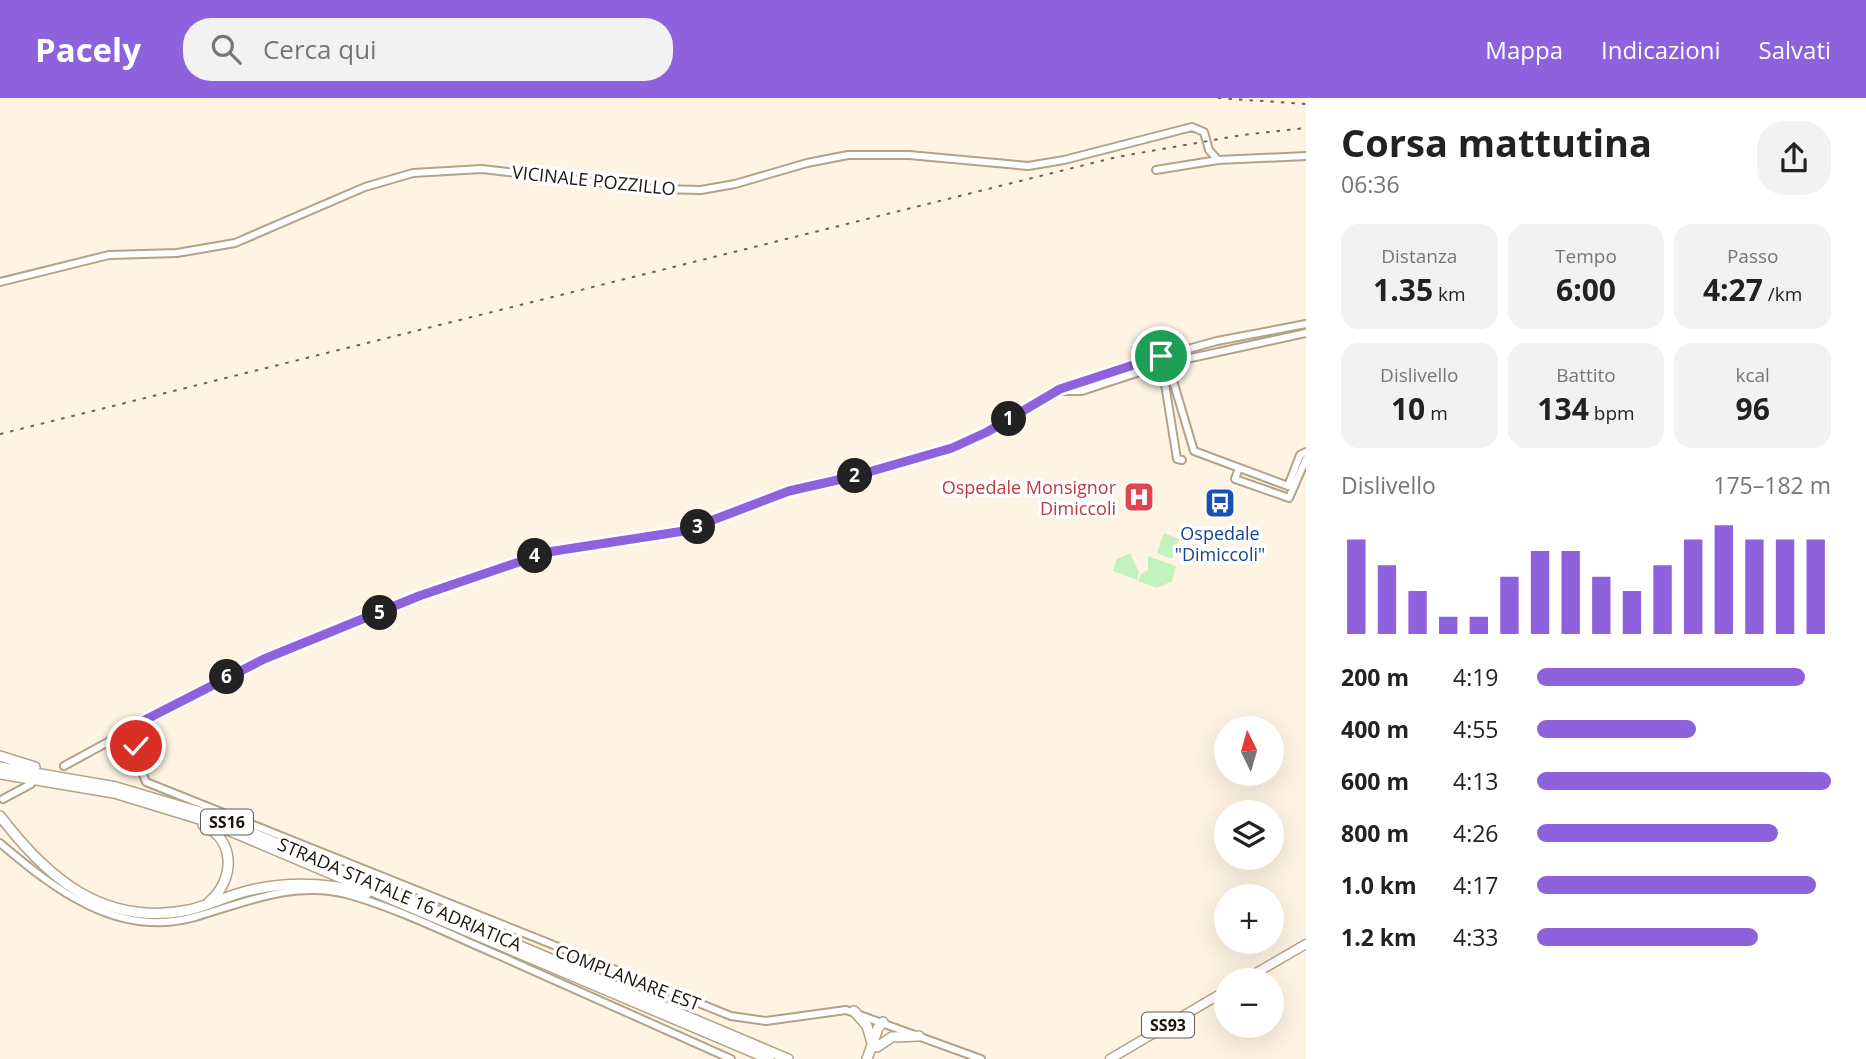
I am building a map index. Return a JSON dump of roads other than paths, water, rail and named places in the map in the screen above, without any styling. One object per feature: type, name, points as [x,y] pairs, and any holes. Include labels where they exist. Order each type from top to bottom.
[{"type":"highway","name":"SS16","points":[[0,756],[79,779]]},
{"type":"highway","name":"STRADA STATALE 16 ADRIATICA","points":[[0,767],[79,779],[150,796],[210,815],[612,988],[769,1059]]},
{"type":"highway","name":"STRADA STATALE 16 ADRIATICA","points":[[0,774],[84,787],[138,800],[221,827],[421,911],[790,1059]]},
{"type":"highway","name":"SS16","points":[[138,800],[206,826],[222,840],[228,858],[228,874],[220,891],[204,905]]},
{"type":"highway","name":"SS16","points":[[0,816],[44,869],[70,888],[93,900],[123,909],[148,912],[182,911],[255,889],[303,884],[359,891],[421,911]]},
{"type":"highway","points":[[853,1012],[869,1029],[875,1046]]},
{"type":"highway","points":[[869,1059],[883,1022]]},
{"type":"highway","points":[[875,1046],[895,1036],[919,1036]]},
{"type":"main road","points":[[1265,968],[1306,944]]},
{"type":"main road","name":"SS93","points":[[1110,1059],[1214,998]]},
{"type":"street","name":"VICINALE POZZILLO","points":[[0,282],[109,255],[177,253],[236,243],[365,187],[390,178],[435,171],[482,169],[657,189],[701,190],[848,155],[909,155],[1028,166],[1064,160],[1192,127],[1204,132],[1209,150],[1218,160]]},
{"type":"street","points":[[1156,170],[1218,160],[1306,156]]},
{"type":"street","points":[[64,766],[139,723],[264,659],[419,596],[548,552],[684,531],[789,491],[851,477],[952,448],[987,432],[1057,391],[1306,322]]},
{"type":"street","points":[[1164,361],[1306,333]]},
{"type":"street","points":[[1164,361],[1194,451],[1287,486],[1300,455],[1306,452]]},
{"type":"street","points":[[1164,361],[1177,459],[1182,460]]},
{"type":"street","points":[[1175,445],[1191,440]]},
{"type":"street","points":[[1239,468],[1236,479],[1289,498],[1306,459]]},
{"type":"street","name":"COMPLANARE EST","points":[[139,723],[136,746],[140,769],[146,782],[469,914],[731,1016],[762,1021],[834,1009],[853,1012],[981,1059]]},
{"type":"street","points":[[3,799],[31,783]]},
{"type":"street","points":[[0,843],[33,873],[76,902],[98,911],[134,919],[174,921],[271,893],[303,890],[347,894],[436,928],[730,1059]]},
{"type":"railway","points":[[1218,98],[1306,104]]},
{"type":"railway","points":[[0,434],[1117,157],[1242,135],[1306,128]]},
{"type":"place","name":"Ospedale Monsignor Dimiccoli","points":[[1139,497]]},
{"type":"place","name":"Ospedale \"Dimiccoli\"","points":[[1220,503]]}]
